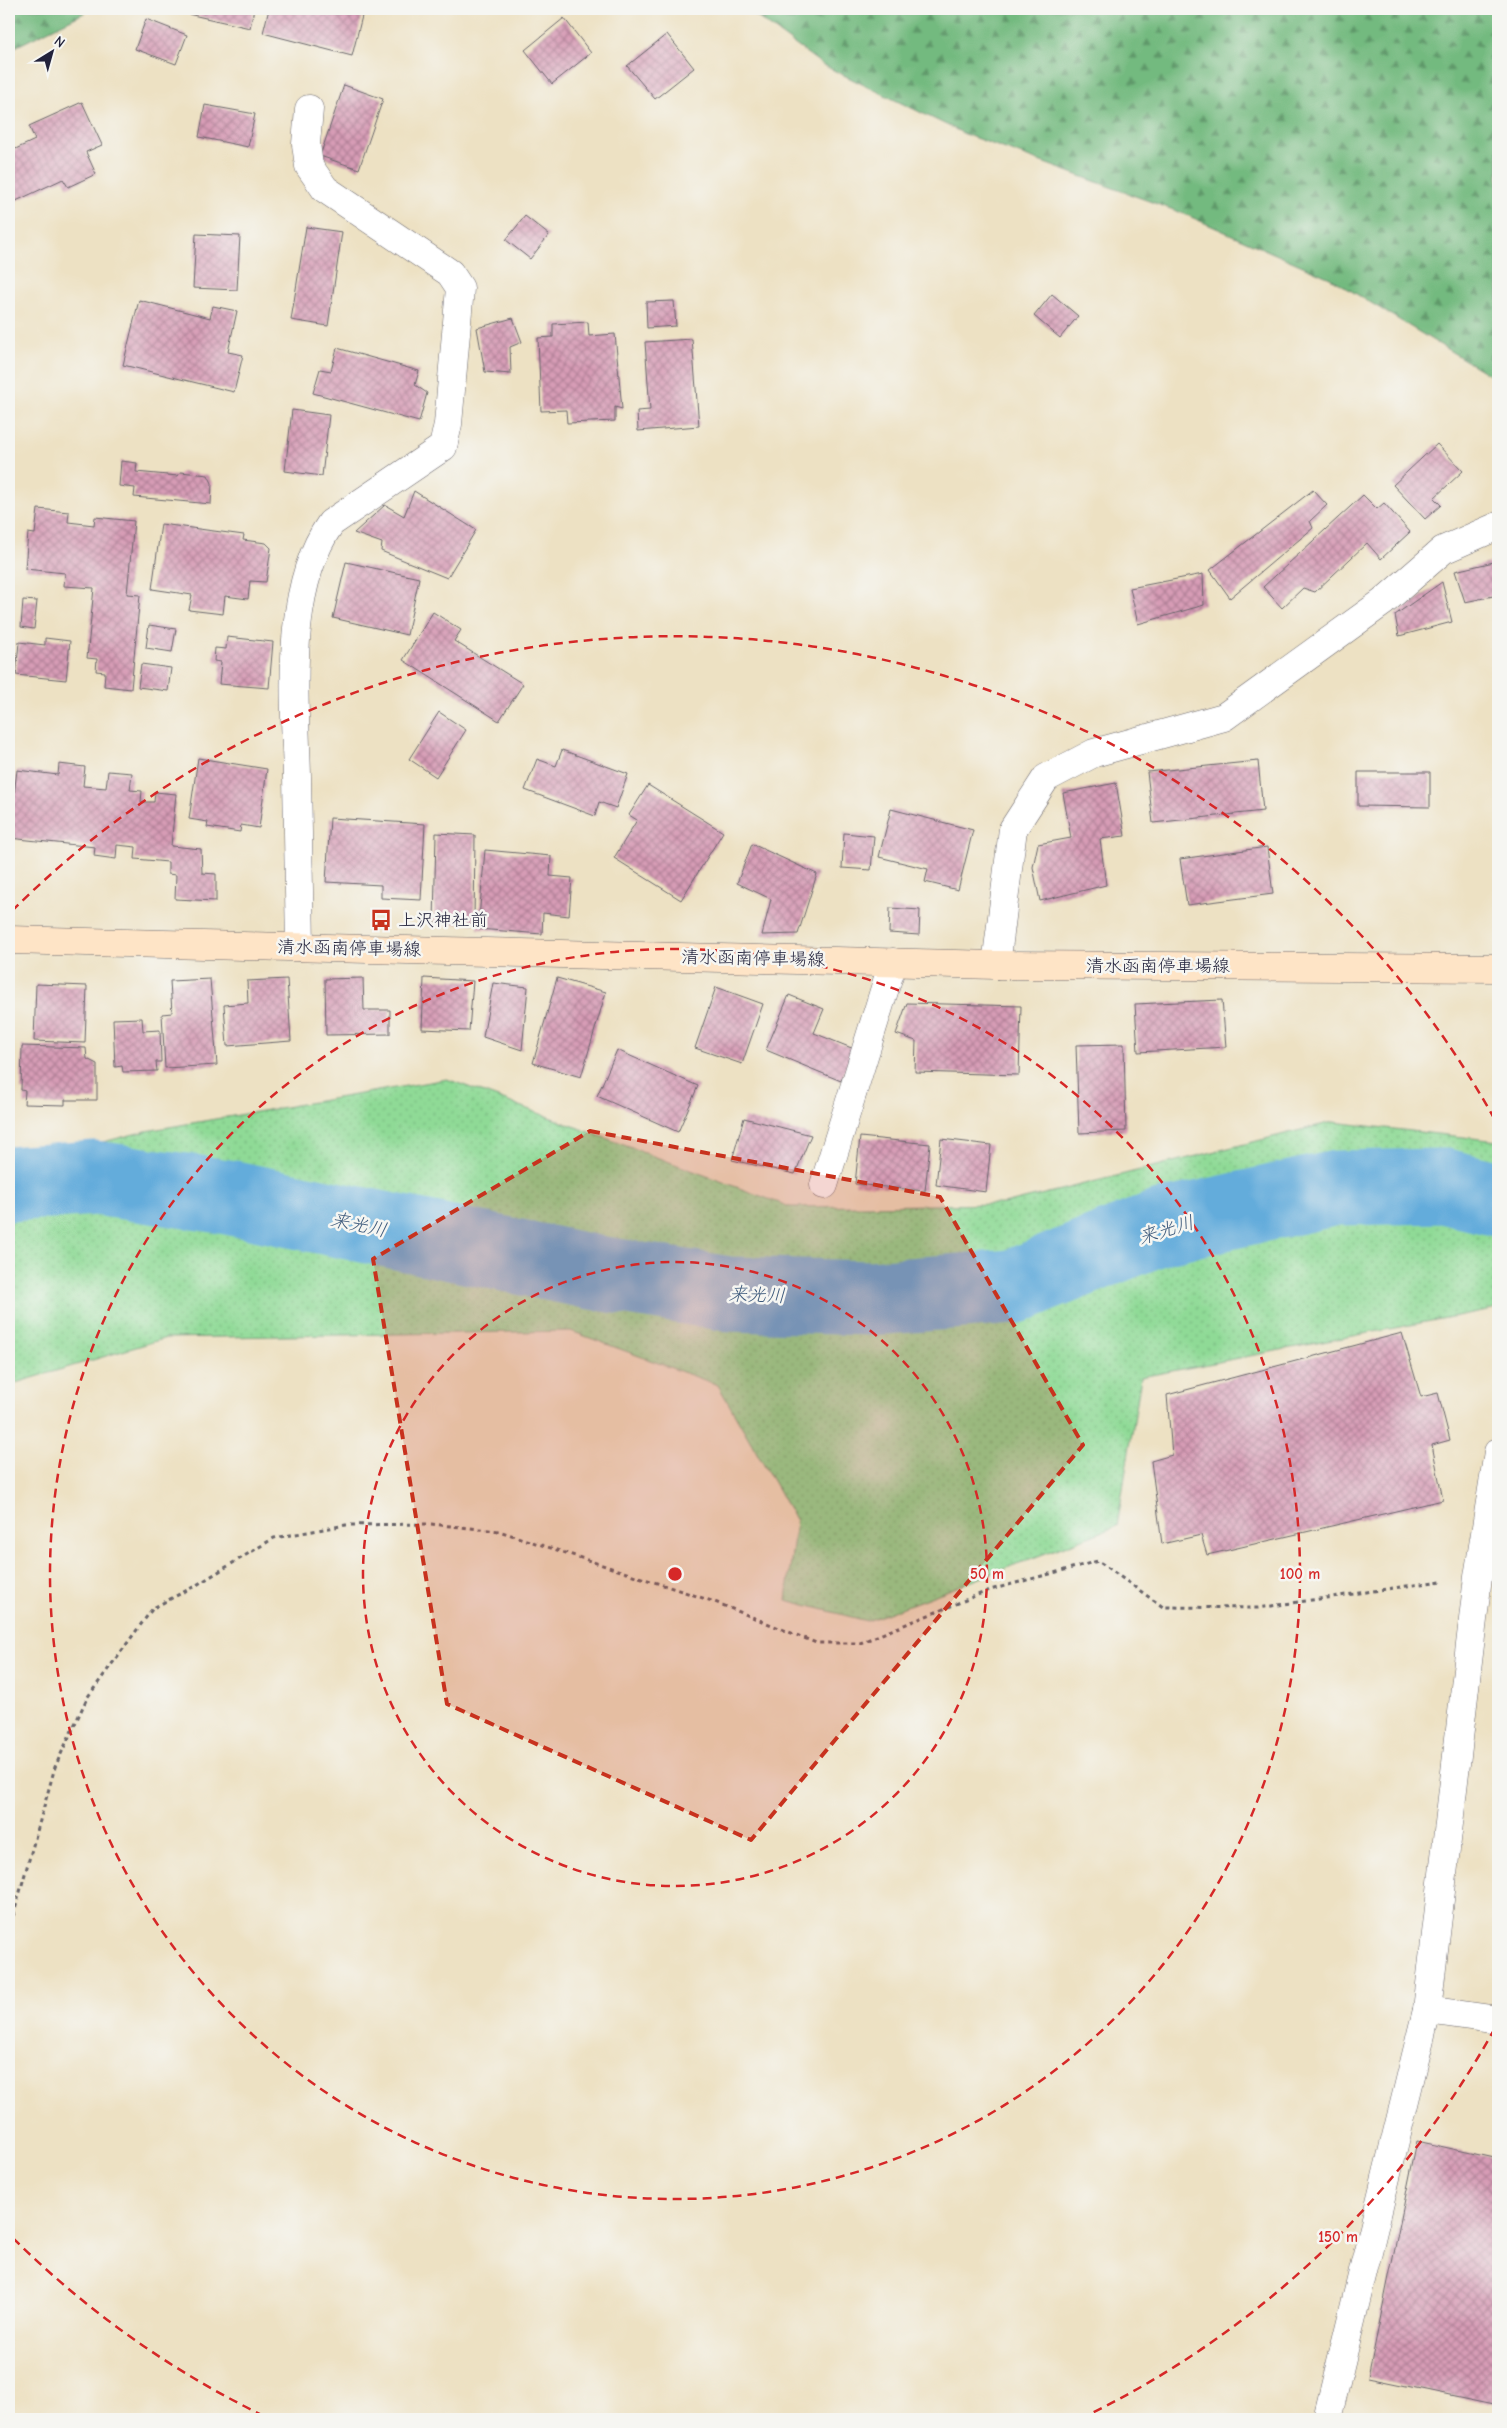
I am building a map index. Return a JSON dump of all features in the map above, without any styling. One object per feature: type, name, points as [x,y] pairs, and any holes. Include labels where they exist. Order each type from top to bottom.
[{"type":"main road","name":"清水函南停車場線","points":[[9,940],[996,965],[1498,968]]},
{"type":"street","points":[[300,947],[295,660],[303,592],[310,562],[320,539],[331,524],[443,447],[448,424],[460,288],[450,273],[326,189],[309,166],[306,144],[309,108]]},
{"type":"street","points":[[996,965],[1013,830],[1046,778],[1094,753],[1224,717],[1383,602],[1443,550],[1498,526]]},
{"type":"street","points":[[824,1185],[893,962]]},
{"type":"street","points":[[1327,2419],[1428,2010],[1478,1576],[1498,1452]]},
{"type":"street","points":[[1428,2010],[1498,2020]]},
{"type":"path","points":[[9,1931],[55,1767],[87,1698],[153,1608],[196,1586],[274,1538],[346,1525],[431,1524],[499,1532],[715,1602],[816,1643],[860,1643],[990,1590],[1098,1561],[1163,1607],[1258,1608],[1391,1587],[1478,1576]]},
{"type":"highlighted area","points":[[590,1131],[940,1197],[1083,1445],[751,1840],[447,1704],[373,1259]]},
{"type":"green space","points":[[9,9],[92,9],[9,50]]},
{"type":"green space","points":[[746,9],[1498,9],[1498,380],[1330,278],[1182,213],[967,135],[823,65]]},
{"type":"green space","points":[[447,1079],[790,1207],[1004,1204],[1333,1122],[1498,1141],[1498,1308],[1141,1377],[1117,1526],[867,1621],[786,1600],[796,1521],[718,1385],[571,1331],[166,1338],[9,1385],[9,1166],[146,1131]]},
{"type":"building","points":[[180,9],[254,9],[250,28],[179,12]]},
{"type":"building","points":[[269,9],[350,9],[363,12],[352,56],[263,33]]},
{"type":"building","points":[[564,18],[591,53],[552,84],[525,50]]},
{"type":"building","points":[[146,19],[187,35],[176,64],[135,49]]},
{"type":"building","points":[[667,34],[694,68],[655,99],[627,66]]},
{"type":"building","points":[[344,85],[383,99],[359,169],[320,156]]},
{"type":"building","points":[[82,102],[102,145],[86,152],[96,174],[68,187],[63,179],[16,201],[9,185],[9,152],[35,140],[29,126]]},
{"type":"building","points":[[205,105],[255,114],[248,147],[199,137]]},
{"type":"building","points":[[525,216],[549,235],[530,259],[506,240]]},
{"type":"building","points":[[306,227],[342,232],[328,326],[291,320]]},
{"type":"building","points":[[196,234],[240,236],[237,290],[193,288]]},
{"type":"building","points":[[1052,294],[1078,316],[1060,338],[1034,316]]},
{"type":"building","points":[[139,300],[210,318],[213,306],[237,311],[228,352],[243,355],[234,392],[123,365]]},
{"type":"building","points":[[674,301],[676,326],[647,328],[646,302]]},
{"type":"building","points":[[513,318],[522,342],[510,347],[511,374],[485,372],[477,328]]},
{"type":"building","points":[[588,322],[589,336],[615,334],[622,409],[615,407],[615,421],[567,423],[566,410],[541,411],[538,338],[553,337],[553,324]]},
{"type":"building","points":[[692,339],[699,426],[638,431],[637,411],[650,410],[645,342]]},
{"type":"building","points":[[337,348],[419,371],[415,385],[427,393],[419,422],[313,393],[320,369],[331,371]]},
{"type":"building","points":[[292,410],[329,415],[322,476],[285,471]]},
{"type":"building","points":[[1437,444],[1463,471],[1434,498],[1441,505],[1425,519],[1393,485]]},
{"type":"building","points":[[121,461],[137,463],[136,472],[178,476],[181,472],[208,475],[212,483],[211,504],[134,497],[135,488],[119,486]]},
{"type":"building","points":[[1313,490],[1327,505],[1310,521],[1313,528],[1230,598],[1210,570]]},
{"type":"building","points":[[414,491],[476,530],[447,578],[381,551],[382,543],[354,533],[385,505],[404,516]]},
{"type":"building","points":[[1363,495],[1377,509],[1384,503],[1410,532],[1381,559],[1367,543],[1315,592],[1303,588],[1282,608],[1263,587]]},
{"type":"building","points":[[38,509],[69,512],[68,522],[94,525],[95,517],[134,521],[127,594],[140,595],[131,689],[104,686],[105,672],[96,671],[97,659],[87,658],[94,588],[64,586],[65,573],[25,569],[28,533],[35,534]]},
{"type":"building","points":[[161,524],[244,535],[243,540],[266,543],[271,548],[266,582],[250,581],[248,599],[225,596],[223,614],[189,610],[192,595],[152,589]]},
{"type":"building","points":[[1498,561],[1498,595],[1465,602],[1455,571]]},
{"type":"building","points":[[346,562],[419,578],[407,635],[333,618]]},
{"type":"building","points":[[1203,574],[1204,605],[1138,624],[1130,588]]},
{"type":"building","points":[[1442,582],[1452,622],[1399,636],[1395,615]]},
{"type":"building","points":[[23,600],[37,601],[34,629],[21,627]]},
{"type":"building","points":[[433,612],[461,630],[454,641],[523,684],[499,721],[403,660]]},
{"type":"building","points":[[149,625],[176,629],[172,652],[146,648]]},
{"type":"building","points":[[227,637],[273,642],[269,688],[219,684],[221,662],[214,661],[215,648],[226,649]]},
{"type":"building","points":[[45,638],[70,641],[66,680],[16,675],[19,642],[45,645]]},
{"type":"building","points":[[141,664],[171,668],[168,691],[138,687]]},
{"type":"building","points":[[439,712],[466,730],[436,777],[409,759]]},
{"type":"building","points":[[562,750],[628,774],[616,808],[599,802],[595,816],[525,790],[537,759],[556,766]]},
{"type":"building","points":[[198,758],[267,769],[259,828],[241,825],[240,832],[207,827],[208,822],[189,819]]},
{"type":"building","points":[[1258,761],[1263,811],[1153,823],[1147,772]]},
{"type":"building","points":[[59,764],[85,767],[83,786],[106,788],[108,771],[132,773],[130,790],[142,791],[141,802],[154,802],[155,792],[176,794],[171,846],[201,849],[202,873],[216,874],[216,901],[175,899],[176,875],[168,874],[168,862],[135,859],[136,847],[117,845],[116,859],[94,856],[95,847],[9,838],[9,794],[14,795],[17,770],[58,775]]},
{"type":"building","points":[[1358,772],[1430,772],[1430,807],[1358,806]]},
{"type":"building","points":[[1116,783],[1125,836],[1100,839],[1106,885],[1040,901],[1033,867],[1038,844],[1071,838],[1063,793]]},
{"type":"building","points":[[648,785],[723,832],[681,900],[614,858],[637,820],[629,815]]},
{"type":"building","points":[[891,809],[973,830],[958,890],[925,882],[928,869],[879,857]]},
{"type":"building","points":[[330,818],[425,824],[421,900],[381,898],[381,885],[326,882]]},
{"type":"building","points":[[436,833],[475,835],[474,924],[434,923]]},
{"type":"building","points":[[844,833],[874,836],[871,870],[842,868]]},
{"type":"building","points":[[752,844],[817,874],[798,934],[762,935],[771,899],[737,883]]},
{"type":"building","points":[[1267,847],[1273,894],[1187,905],[1180,859]]},
{"type":"building","points":[[485,850],[551,856],[550,876],[572,878],[569,916],[543,913],[542,934],[478,929]]},
{"type":"building","points":[[890,908],[920,910],[919,935],[889,933]]},
{"type":"building","points":[[363,978],[364,1010],[390,1010],[390,1034],[326,1035],[325,979]]},
{"type":"building","points":[[424,978],[473,981],[469,1031],[422,1029]]},
{"type":"building","points":[[557,978],[606,992],[581,1077],[533,1063]]},
{"type":"building","points":[[210,979],[217,1065],[165,1068],[162,1014],[172,1013],[170,981]]},
{"type":"building","points":[[287,979],[291,1041],[227,1046],[224,1005],[248,1003],[247,981]]},
{"type":"building","points":[[493,983],[528,987],[522,1050],[483,1037]]},
{"type":"building","points":[[36,984],[87,986],[85,1043],[34,1041]]},
{"type":"building","points":[[716,987],[763,1004],[742,1064],[695,1048]]},
{"type":"building","points":[[789,995],[824,1009],[814,1033],[854,1049],[841,1081],[766,1050]]},
{"type":"building","points":[[1222,1000],[1226,1047],[1138,1052],[1135,1004]]},
{"type":"building","points":[[907,1003],[1021,1006],[1019,1075],[915,1072],[916,1041],[896,1034]]},
{"type":"building","points":[[142,1018],[143,1031],[160,1030],[161,1062],[156,1062],[157,1071],[123,1072],[122,1066],[115,1067],[113,1019]]},
{"type":"building","points":[[1124,1044],[1126,1131],[1079,1133],[1076,1045]]},
{"type":"building","points":[[22,1046],[86,1048],[87,1059],[97,1064],[97,1100],[65,1100],[65,1105],[24,1104],[25,1091],[21,1090]]},
{"type":"building","points":[[617,1050],[698,1086],[678,1132],[597,1096]]},
{"type":"building","points":[[744,1118],[811,1135],[795,1174],[732,1160]]},
{"type":"building","points":[[860,1137],[930,1144],[925,1191],[855,1184]]},
{"type":"building","points":[[941,1139],[991,1145],[986,1192],[936,1185]]},
{"type":"building","points":[[1402,1333],[1421,1397],[1438,1393],[1450,1440],[1432,1445],[1443,1500],[1207,1555],[1201,1535],[1162,1544],[1151,1461],[1172,1455],[1167,1395]]},
{"type":"building","points":[[1417,2141],[1498,2159],[1498,2405],[1368,2378]]},
{"type":"waterway","name":"来光川","points":[[9,1184],[95,1178],[228,1197],[592,1272],[729,1294],[872,1298],[1013,1287],[1161,1227],[1336,1188],[1444,1186],[1498,1199]]},
{"type":"place","name":"上沢神社前","points":[[381,920]]}]
